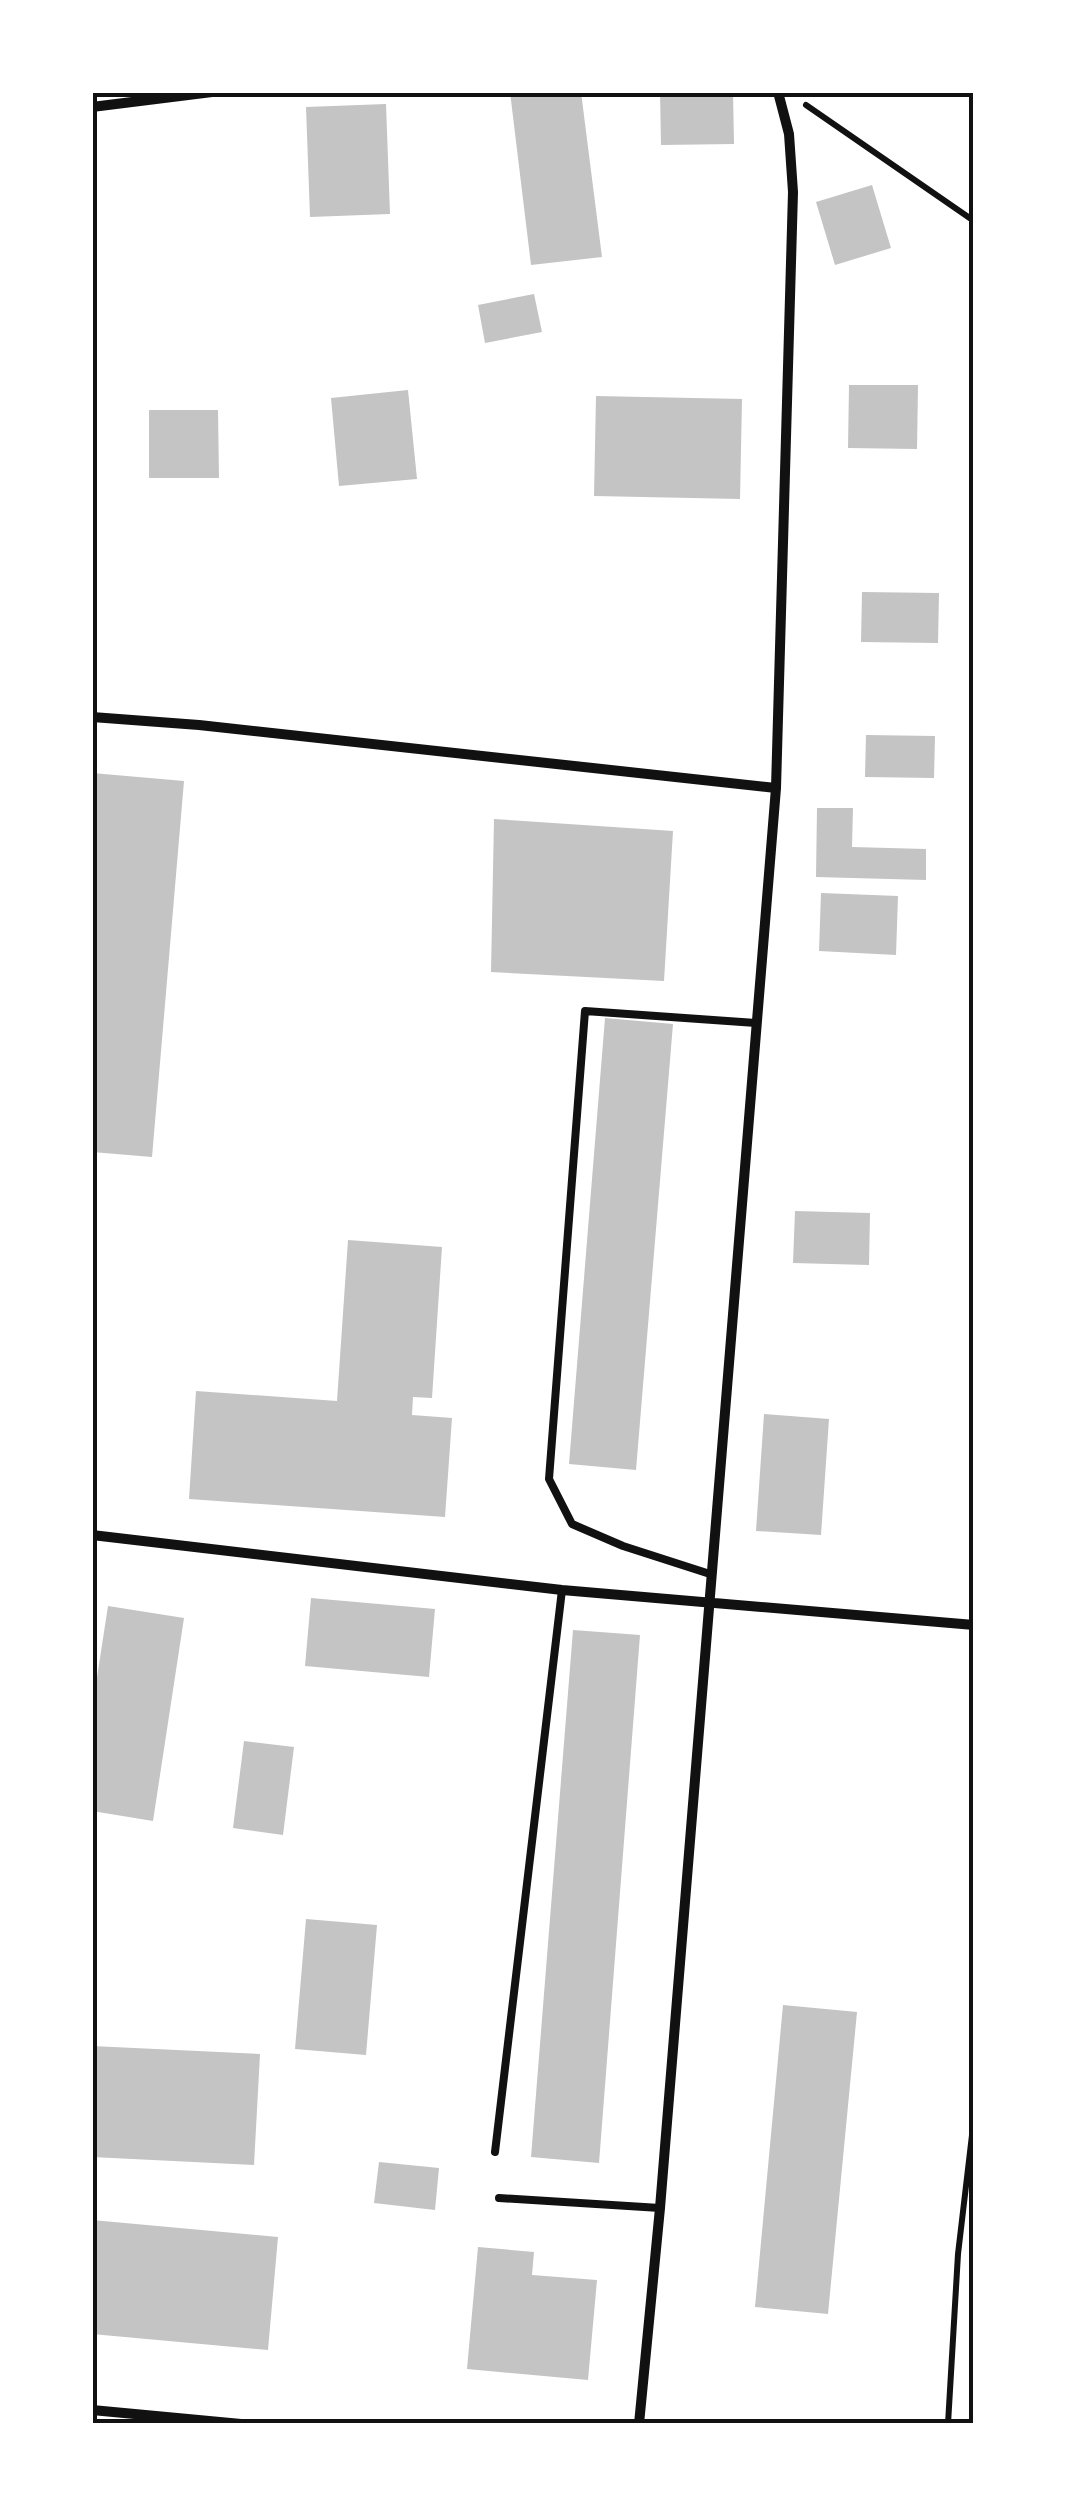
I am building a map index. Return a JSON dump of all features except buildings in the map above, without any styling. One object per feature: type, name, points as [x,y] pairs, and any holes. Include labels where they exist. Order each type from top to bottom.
[{"type":"street","points":[[92,106],[212,92]]},
{"type":"street","points":[[639,2424],[776,788],[794,192],[789,134],[778,92]]},
{"type":"street","points":[[92,717],[199,725],[776,788]]},
{"type":"street","points":[[92,1535],[562,1590],[974,1625]]},
{"type":"street","points":[[92,2410],[241,2424]]},
{"type":"lane","points":[[710,1574],[623,1546],[572,1524],[549,1480],[585,1011],[756,1023]]},
{"type":"lane","points":[[495,2152],[562,1590]]},
{"type":"lane","points":[[499,2198],[660,2208]]},
{"type":"path","points":[[803,103],[974,222]]},
{"type":"path","points":[[948,2424],[958,2254],[974,2118]]}]
